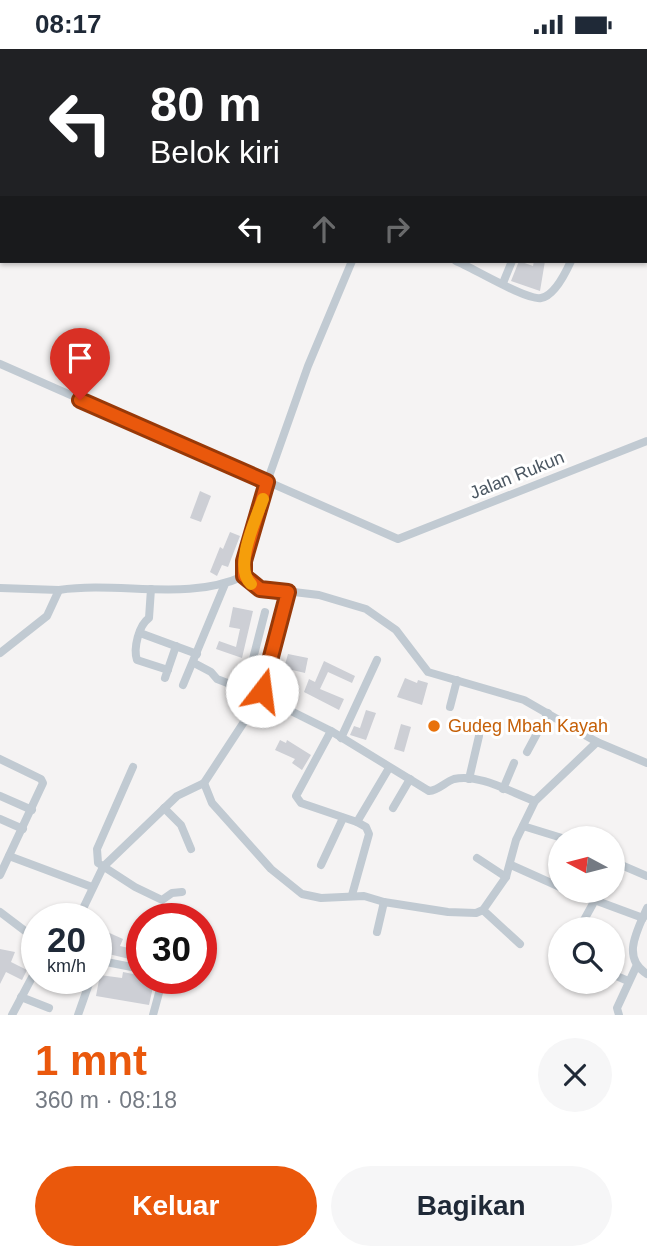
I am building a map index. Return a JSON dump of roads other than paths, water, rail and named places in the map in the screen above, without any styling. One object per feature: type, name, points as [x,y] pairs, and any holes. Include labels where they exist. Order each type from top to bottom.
[{"type":"street","points":[[244,576],[244,561],[267,482],[308,366],[351,263]]},
{"type":"street","points":[[503,283],[511,263]]},
{"type":"street","points":[[471,264],[532,297],[543,298],[571,263]]},
{"type":"street","points":[[0,364],[267,482]]},
{"type":"street","name":"Jalan Rukun","points":[[267,482],[398,539],[647,441]]},
{"type":"street","points":[[0,587],[151,590],[225,584],[244,576]]},
{"type":"street","points":[[244,576],[260,589],[334,599],[366,609],[396,630],[428,672],[504,692],[548,713],[597,742],[646,761]]},
{"type":"street","points":[[183,685],[225,584]]},
{"type":"street","points":[[0,653],[47,617],[59,590]]},
{"type":"street","points":[[151,590],[149,618],[142,625],[136,658],[166,674],[176,646]]},
{"type":"street","points":[[85,903],[103,867],[177,796],[204,783],[261,696],[288,592]]},
{"type":"street","points":[[245,690],[265,611]]},
{"type":"street","points":[[140,633],[176,646],[196,658],[217,679],[261,696],[331,731],[389,768],[433,791],[451,780],[469,779],[535,801]]},
{"type":"street","points":[[341,738],[377,660]]},
{"type":"street","points":[[450,707],[457,680]]},
{"type":"street","points":[[527,752],[548,713]]},
{"type":"street","points":[[331,731],[296,796],[301,803],[366,827],[369,834],[352,895]]},
{"type":"street","points":[[469,779],[480,736]]},
{"type":"street","points":[[482,910],[512,865],[516,840],[535,801],[597,742]]},
{"type":"street","points":[[0,759],[41,779],[41,789],[0,875]]},
{"type":"street","points":[[503,789],[514,763]]},
{"type":"street","points":[[133,767],[97,849],[96,857],[103,867],[162,900],[172,893],[182,892]]},
{"type":"street","points":[[357,822],[389,768]]},
{"type":"street","points":[[393,808],[410,779]]},
{"type":"street","points":[[204,783],[212,803],[256,852],[302,894],[321,898],[352,895],[457,912],[482,910],[520,944]]},
{"type":"street","points":[[0,796],[32,810]]},
{"type":"street","points":[[164,808],[181,825],[191,849]]},
{"type":"street","points":[[321,865],[343,818]]},
{"type":"street","points":[[0,819],[23,829]]},
{"type":"street","points":[[523,827],[548,834]]},
{"type":"street","points":[[9,856],[92,887]]},
{"type":"street","points":[[477,858],[506,877]]},
{"type":"street","points":[[512,865],[548,880]]},
{"type":"street","points":[[625,867],[647,876]]},
{"type":"street","points":[[377,932],[384,902]]},
{"type":"street","points":[[603,903],[643,918]]},
{"type":"street","points":[[647,908],[631,951],[636,967],[647,974]]},
{"type":"street","points":[[0,912],[21,928]]},
{"type":"street","points":[[619,1015],[617,1008],[636,967]]},
{"type":"street","points":[[12,1015],[23,994]]},
{"type":"street","points":[[78,1015],[85,994]]},
{"type":"street","points":[[153,1015],[159,994]]},
{"type":"street","points":[[21,997],[49,1008]]},
{"type":"place","name":"Gudeg Mbah Kayah","points":[[434,726]]}]
